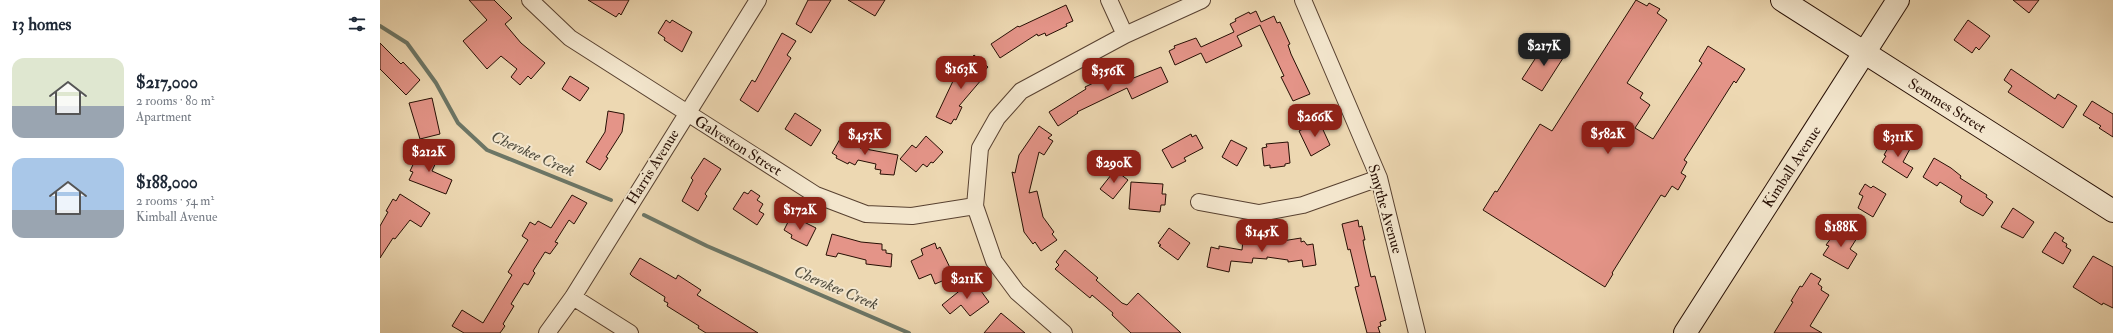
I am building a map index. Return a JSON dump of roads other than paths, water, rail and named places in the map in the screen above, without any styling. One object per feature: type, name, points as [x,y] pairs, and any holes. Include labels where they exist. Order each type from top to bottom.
[{"type":"main road","name":"Semmes Street","points":[[1782,0],[2113,211]]},
{"type":"main road","name":"Kimball Avenue","points":[[1685,333],[1865,54],[1898,0]]},
{"type":"street","name":"Galveston Street","points":[[530,0],[570,38],[686,114],[816,196],[866,214],[912,216],[975,206]]},
{"type":"street","name":"Harris Avenue","points":[[547,333],[573,297],[758,0]]},
{"type":"street","points":[[1109,0],[1125,35]]},
{"type":"street","points":[[1064,333],[1017,292],[994,261],[975,206],[980,148],[997,118],[1020,91],[1125,35],[1202,0]]},
{"type":"street","name":"Smythe Avenue","points":[[1303,0],[1379,178],[1417,333]]},
{"type":"street","points":[[1199,202],[1259,213],[1303,205],[1379,178]]},
{"type":"street","points":[[573,297],[630,333]]},
{"type":"waterway","name":"Cherokee Creek","points":[[380,26],[407,43],[436,83],[458,123],[487,150],[611,200]]},
{"type":"waterway","name":"Cherokee Creek","points":[[644,215],[707,246],[909,333]]}]
